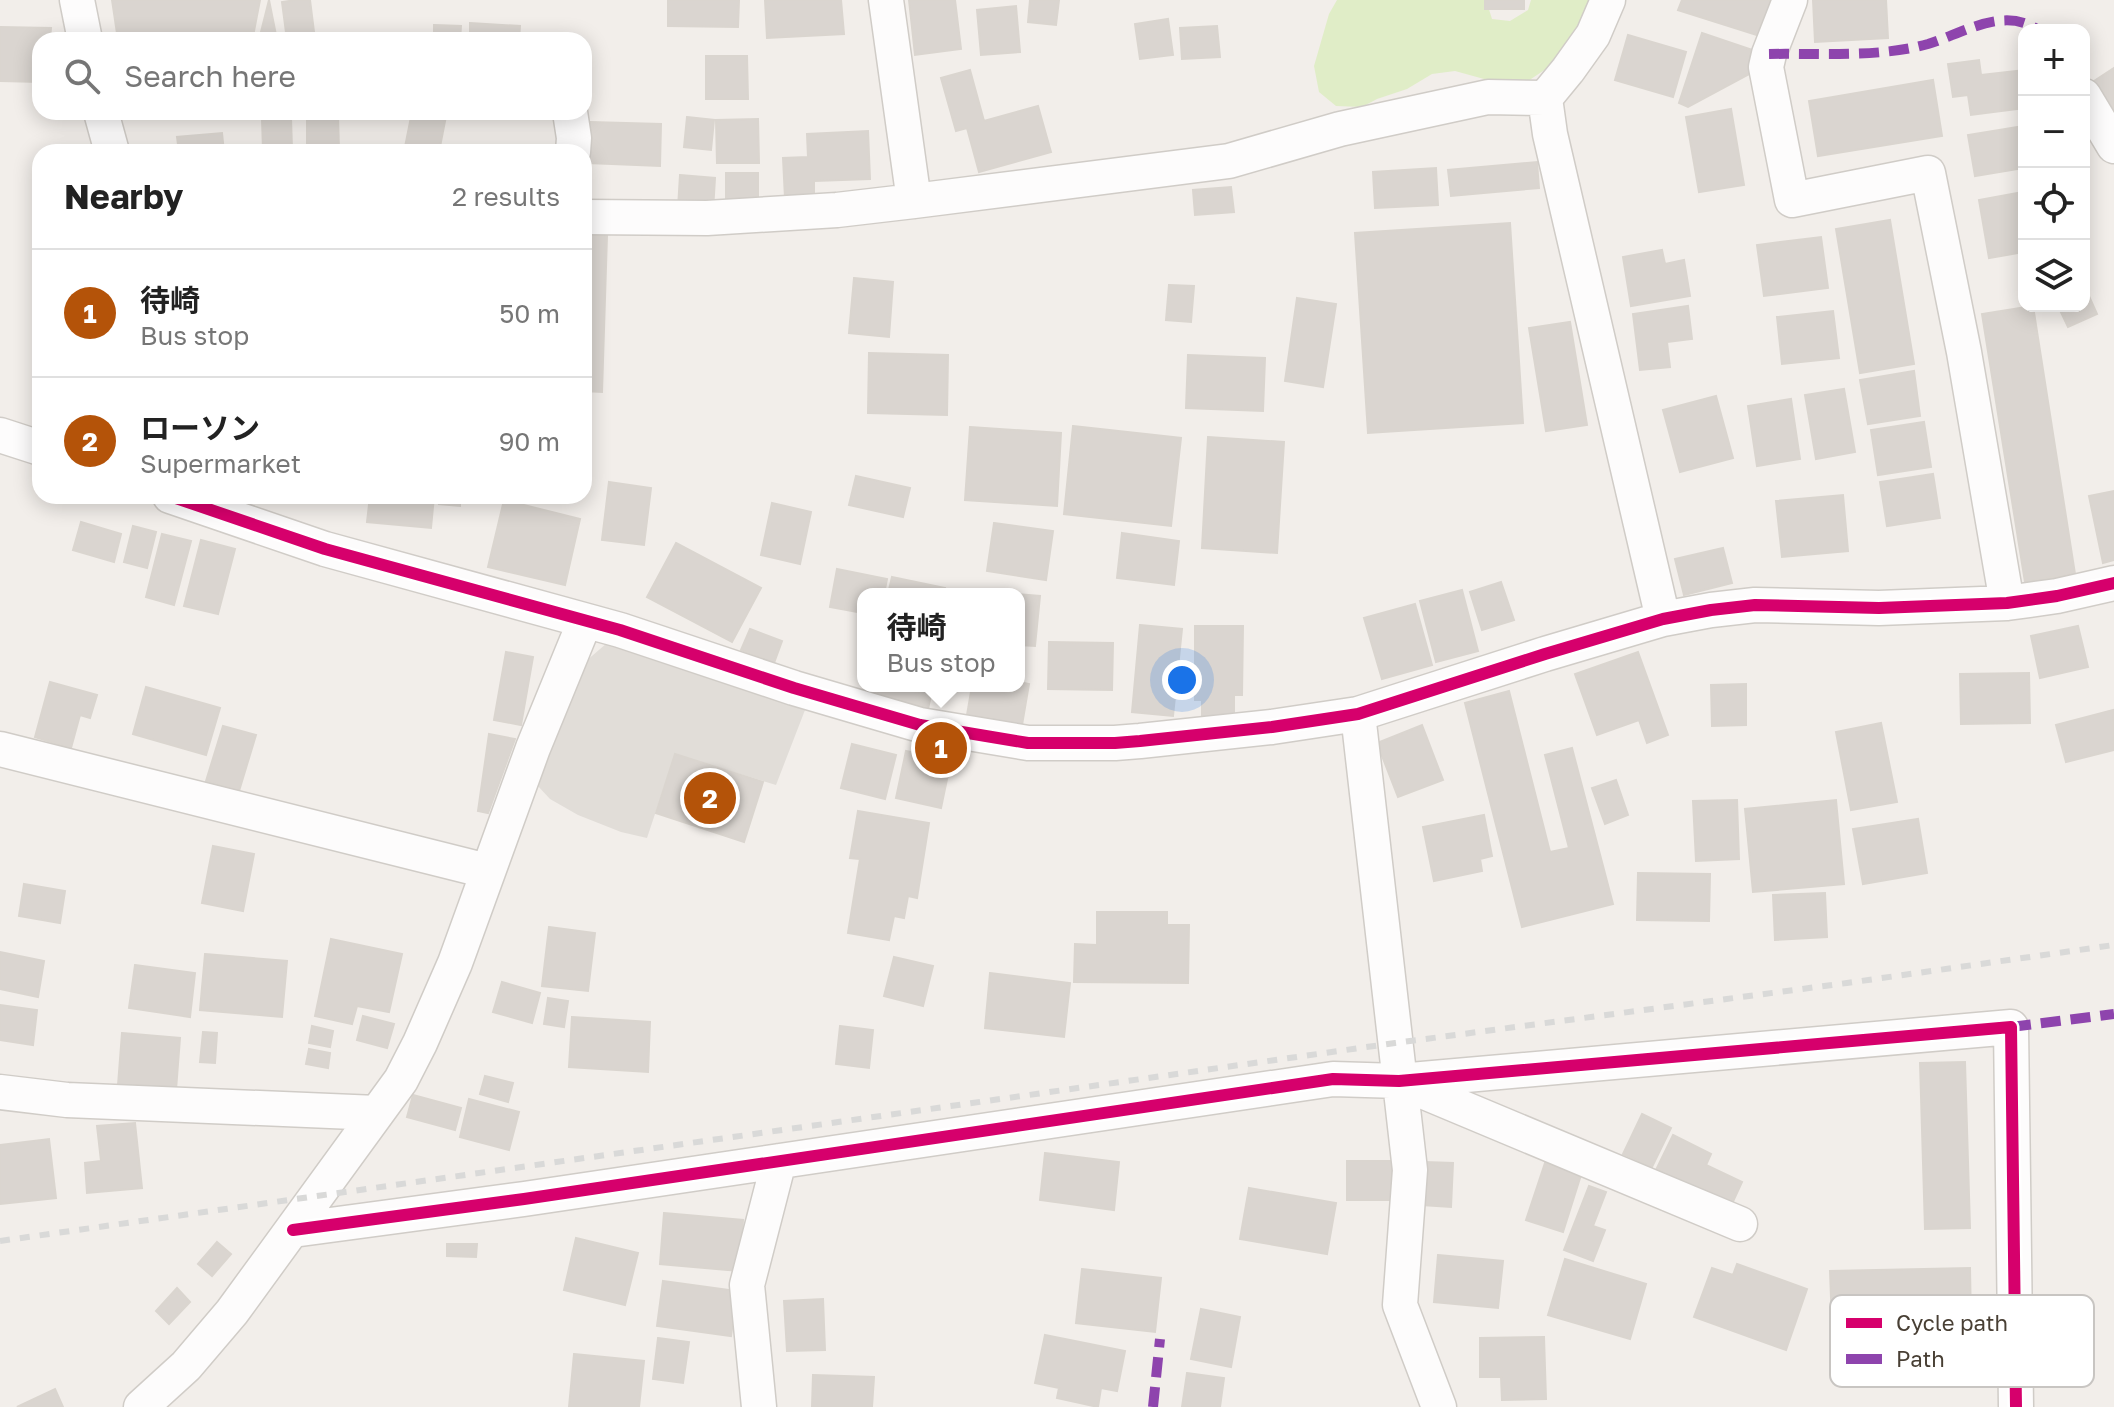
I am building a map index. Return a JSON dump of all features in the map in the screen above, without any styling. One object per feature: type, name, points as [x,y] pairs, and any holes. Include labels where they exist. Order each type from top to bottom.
[{"type":"street","points":[[77,0],[83,32]]},
{"type":"street","points":[[886,0],[914,201]]},
{"type":"street","points":[[1608,0],[1593,35],[1545,98],[1550,134],[1663,619]]},
{"type":"street","points":[[1790,0],[1766,67],[1792,200],[1928,173],[1964,352],[2007,603]]},
{"type":"street","points":[[592,217],[707,218],[837,210],[914,201],[1229,161],[1340,129],[1488,97],[1545,98]]},
{"type":"street","points":[[2090,106],[2114,146]]},
{"type":"street","points":[[103,120],[110,144]]},
{"type":"street","points":[[571,120],[574,144]]},
{"type":"street","points":[[0,435],[32,445]]},
{"type":"street","points":[[193,504],[325,549],[620,630],[794,688],[920,725],[1028,743],[1140,741],[1358,714],[1663,619],[1711,610],[1755,605],[1879,608],[2007,603],[2114,583]]},
{"type":"street","points":[[141,1407],[209,1341],[401,1080],[455,963],[533,748],[585,621]]},
{"type":"street","points":[[1358,714],[1410,1170],[1400,1305],[1439,1407]]},
{"type":"street","points":[[0,749],[487,871]]},
{"type":"street","points":[[293,1230],[524,1199],[1333,1079],[1399,1081],[2011,1027],[2015,1295]]},
{"type":"street","points":[[1399,1081],[1740,1224]]},
{"type":"street","points":[[0,1092],[67,1100],[377,1113]]},
{"type":"street","points":[[759,1407],[747,1285],[779,1161]]},
{"type":"street","points":[[2016,1387],[2016,1407]]},
{"type":"green space","points":[[1337,0],[1486,0],[1492,19],[1510,21],[1528,10],[1531,0],[1598,0],[1552,65],[1525,83],[1495,87],[1484,79],[1455,71],[1432,74],[1407,89],[1362,107],[1336,106],[1319,92],[1314,66],[1329,14]]},
{"type":"shaded area","points":[[607,643],[805,710],[776,785],[675,754],[647,838],[621,832],[578,815],[550,799],[537,785],[585,662]]},
{"type":"building","points":[[112,0],[260,0],[254,31],[117,32]]},
{"type":"building","points":[[269,0],[275,32],[261,32]]},
{"type":"building","points":[[310,0],[314,32],[286,32],[282,2]]},
{"type":"building","points":[[668,0],[739,0],[738,27],[668,26]]},
{"type":"building","points":[[765,0],[841,0],[844,34],[767,38]]},
{"type":"building","points":[[909,0],[955,0],[961,49],[915,55]]},
{"type":"building","points":[[1030,0],[1059,0],[1056,25],[1028,22]]},
{"type":"building","points":[[1485,0],[1524,0],[1524,9],[1485,9]]},
{"type":"building","points":[[1682,0],[1775,0],[1763,37],[1678,10]]},
{"type":"building","points":[[1813,0],[1886,0],[1888,38],[1815,42]]},
{"type":"building","points":[[1016,6],[1020,52],[981,55],[977,10]]},
{"type":"building","points":[[1168,19],[1173,55],[1140,59],[1135,24]]},
{"type":"building","points":[[470,23],[520,26],[520,32],[470,32]]},
{"type":"building","points":[[434,25],[461,26],[461,32],[434,32]]},
{"type":"building","points":[[1217,26],[1220,57],[1182,59],[1180,28]]},
{"type":"building","points":[[0,27],[51,28],[51,32],[32,32],[32,82],[0,81]]},
{"type":"building","points":[[1702,33],[1758,52],[1751,73],[1688,107],[1679,103]]},
{"type":"building","points":[[1628,35],[1686,52],[1673,97],[1615,80]]},
{"type":"building","points":[[706,56],[747,56],[748,99],[706,99]]},
{"type":"building","points":[[1979,60],[1981,75],[2018,71],[2018,109],[1971,115],[1968,95],[1953,97],[1948,64]]},
{"type":"building","points":[[2114,68],[2114,119],[2091,83]]},
{"type":"building","points":[[970,70],[984,121],[1038,106],[1051,152],[979,172],[967,128],[956,131],[941,78]]},
{"type":"building","points":[[1933,80],[1942,136],[1818,156],[1809,101]]},
{"type":"building","points":[[1731,109],[1744,185],[1699,192],[1686,117]]},
{"type":"building","points":[[687,117],[714,120],[711,150],[684,147]]},
{"type":"building","points":[[758,119],[759,163],[717,163],[716,120]]},
{"type":"building","points":[[262,120],[291,120],[292,144],[263,144]]},
{"type":"building","points":[[307,120],[338,120],[339,144],[307,144]]},
{"type":"building","points":[[410,120],[445,120],[441,144],[406,144]]},
{"type":"building","points":[[590,122],[661,124],[660,166],[592,163],[592,144],[589,144]]},
{"type":"building","points":[[2018,127],[2018,169],[1975,176],[1968,135]]},
{"type":"building","points":[[868,131],[870,179],[814,181],[814,197],[785,198],[783,158],[808,157],[807,134]]},
{"type":"building","points":[[222,133],[223,144],[178,144],[177,137]]},
{"type":"building","points":[[1537,162],[1539,188],[1451,196],[1448,170]]},
{"type":"building","points":[[1436,168],[1438,205],[1375,208],[1373,172]]},
{"type":"building","points":[[726,173],[758,173],[758,205],[726,205]]},
{"type":"building","points":[[680,175],[715,178],[713,211],[678,208]]},
{"type":"building","points":[[1231,187],[1234,212],[1195,215],[1193,190]]},
{"type":"building","points":[[2018,193],[2018,253],[1989,258],[1979,200]]},
{"type":"building","points":[[1890,220],[1914,364],[1860,373],[1836,229]]},
{"type":"building","points":[[1510,223],[1523,423],[1368,433],[1355,233]]},
{"type":"building","points":[[592,235],[607,236],[602,392],[592,391]]},
{"type":"building","points":[[1821,237],[1828,288],[1764,296],[1757,245]]},
{"type":"building","points":[[1662,250],[1665,264],[1684,260],[1690,296],[1631,306],[1623,257]]},
{"type":"building","points":[[854,278],[893,282],[889,337],[849,333]]},
{"type":"building","points":[[1169,285],[1194,286],[1191,322],[1166,320]]},
{"type":"building","points":[[1297,298],[1336,304],[1323,387],[1285,381]]},
{"type":"building","points":[[2090,298],[2097,314],[2068,327],[2061,312],[2090,312]]},
{"type":"building","points":[[1688,306],[1692,339],[1667,342],[1670,367],[1640,370],[1633,314]]},
{"type":"building","points":[[2018,308],[2018,312],[2034,312],[2075,574],[2025,582],[1982,314]]},
{"type":"building","points":[[1833,311],[1839,358],[1782,364],[1777,317]]},
{"type":"building","points":[[1570,322],[1587,425],[1546,431],[1529,328]]},
{"type":"building","points":[[869,353],[948,355],[947,415],[868,413]]},
{"type":"building","points":[[1188,355],[1265,358],[1263,411],[1186,408]]},
{"type":"building","points":[[1914,371],[1920,416],[1868,424],[1860,380]]},
{"type":"building","points":[[1844,389],[1855,452],[1816,459],[1805,395]]},
{"type":"building","points":[[1716,396],[1733,458],[1680,472],[1663,410]]},
{"type":"building","points":[[1791,399],[1800,459],[1757,466],[1748,406]]},
{"type":"building","points":[[1924,422],[1931,467],[1878,475],[1871,430]]},
{"type":"building","points":[[1073,426],[1181,438],[1171,526],[1064,514]]},
{"type":"building","points":[[970,427],[1061,433],[1057,506],[965,500]]},
{"type":"building","points":[[1208,437],[1284,442],[1277,553],[1202,548]]},
{"type":"building","points":[[1933,474],[1940,518],[1887,526],[1880,482]]},
{"type":"building","points":[[856,476],[910,488],[903,517],[849,505]]},
{"type":"building","points":[[609,482],[651,488],[644,545],[602,540]]},
{"type":"building","points":[[2114,491],[2114,560],[2103,563],[2089,496]]},
{"type":"building","points":[[1843,495],[1848,551],[1782,557],[1776,501]]},
{"type":"building","points":[[772,503],[811,512],[800,564],[761,555]]},
{"type":"building","points":[[369,504],[433,504],[431,528],[367,522]]},
{"type":"building","points":[[503,504],[520,504],[580,519],[565,585],[488,567]]},
{"type":"building","points":[[81,522],[121,534],[114,562],[73,550]]},
{"type":"building","points":[[994,523],[1053,531],[1046,580],[987,571]]},
{"type":"building","points":[[133,526],[156,532],[147,568],[124,562]]},
{"type":"building","points":[[1122,533],[1179,541],[1174,585],[1117,578]]},
{"type":"building","points":[[162,534],[191,541],[174,605],[146,597]]},
{"type":"building","points":[[201,540],[235,549],[218,614],[184,606]]},
{"type":"building","points":[[676,543],[761,588],[732,642],[647,597]]},
{"type":"building","points":[[1723,548],[1732,583],[1684,595],[1675,559]]},
{"type":"building","points":[[837,569],[887,579],[885,588],[857,588],[857,612],[830,607]]},
{"type":"building","points":[[892,577],[945,588],[889,588]]},
{"type":"building","points":[[1501,582],[1514,620],[1482,630],[1470,592]]},
{"type":"building","points":[[1462,590],[1478,651],[1436,662],[1420,601]]},
{"type":"building","points":[[1025,595],[1040,596],[1035,646],[1025,645]]},
{"type":"building","points":[[1415,604],[1432,665],[1382,679],[1364,618]]},
{"type":"building","points":[[1140,625],[1182,629],[1173,716],[1132,712]]},
{"type":"building","points":[[1195,626],[1243,626],[1242,695],[1234,695],[1234,722],[1202,721],[1202,700],[1195,700]]},
{"type":"building","points":[[2078,626],[2088,667],[2040,678],[2031,636]]},
{"type":"building","points":[[750,629],[782,641],[774,663],[741,650]]},
{"type":"building","points":[[1049,642],[1113,643],[1112,690],[1048,689]]},
{"type":"building","points":[[506,652],[533,657],[521,725],[494,720]]},
{"type":"building","points":[[1638,652],[1668,735],[1647,743],[1639,720],[1597,735],[1575,674]]},
{"type":"building","points":[[2029,673],[2030,723],[1961,724],[1960,674]]},
{"type":"building","points":[[50,682],[97,695],[90,718],[80,715],[71,748],[35,737]]},
{"type":"building","points":[[1025,683],[1029,684],[1022,725],[967,715],[971,692],[1025,692]]},
{"type":"building","points":[[1746,684],[1746,725],[1712,726],[1711,685]]},
{"type":"building","points":[[146,687],[220,708],[206,755],[133,734]]},
{"type":"building","points":[[1509,691],[1550,852],[1569,848],[1545,755],[1572,748],[1613,904],[1522,927],[1465,703]]},
{"type":"building","points":[[874,692],[932,692],[928,709],[873,697]]},
{"type":"building","points":[[2113,710],[2114,750],[2066,762],[2056,725]]},
{"type":"building","points":[[1881,723],[1897,802],[1851,810],[1836,732]]},
{"type":"building","points":[[1422,725],[1443,780],[1398,797],[1377,743]]},
{"type":"building","points":[[223,726],[256,735],[239,791],[206,781]]},
{"type":"building","points":[[489,734],[515,739],[488,813],[478,811]]},
{"type":"building","points":[[852,744],[896,755],[885,799],[841,788]]},
{"type":"building","points":[[906,751],[951,760],[941,808],[896,798]]},
{"type":"building","points":[[675,754],[763,782],[744,842],[656,813]]},
{"type":"building","points":[[1616,780],[1628,815],[1605,824],[1592,788]]},
{"type":"building","points":[[1737,800],[1739,859],[1696,861],[1693,801]]},
{"type":"building","points":[[1836,800],[1844,884],[1753,892],[1745,809]]},
{"type":"building","points":[[858,811],[929,823],[917,898],[908,896],[904,918],[894,916],[889,940],[848,933],[860,859],[850,858]]},
{"type":"building","points":[[1484,815],[1492,856],[1480,859],[1482,871],[1434,881],[1423,827]]},
{"type":"building","points":[[1918,819],[1927,873],[1863,884],[1853,829]]},
{"type":"building","points":[[213,846],[254,854],[243,911],[202,903]]},
{"type":"building","points":[[1638,873],[1710,874],[1709,921],[1637,920]]},
{"type":"building","points":[[24,884],[65,891],[60,923],[19,916]]},
{"type":"building","points":[[1825,893],[1827,937],[1775,940],[1773,895]]},
{"type":"building","points":[[1097,912],[1167,912],[1167,925],[1189,925],[1188,983],[1074,982],[1075,944],[1097,945]]},
{"type":"building","points":[[549,927],[595,933],[588,991],[542,986]]},
{"type":"building","points":[[331,939],[402,954],[389,1012],[357,1006],[352,1024],[315,1016]]},
{"type":"building","points":[[0,952],[44,961],[38,997],[0,989]]},
{"type":"building","points":[[205,954],[287,961],[282,1017],[200,1010]]},
{"type":"building","points":[[894,957],[933,966],[923,1006],[884,996]]},
{"type":"building","points":[[135,965],[195,973],[190,1017],[129,1008]]},
{"type":"building","points":[[990,973],[1070,983],[1064,1037],[985,1028]]},
{"type":"building","points":[[502,982],[540,993],[532,1023],[493,1012]]},
{"type":"building","points":[[548,998],[568,1001],[564,1027],[544,1024]]},
{"type":"building","points":[[0,1005],[37,1010],[33,1045],[0,1040]]},
{"type":"building","points":[[363,1016],[394,1024],[387,1048],[357,1040]]},
{"type":"building","points":[[572,1017],[650,1022],[648,1072],[569,1067]]},
{"type":"building","points":[[312,1026],[333,1031],[330,1047],[309,1043]]},
{"type":"building","points":[[840,1026],[873,1030],[869,1068],[836,1064]]},
{"type":"building","points":[[203,1032],[217,1033],[215,1063],[200,1062]]},
{"type":"building","points":[[122,1033],[180,1038],[176,1090],[118,1085]]},
{"type":"building","points":[[309,1049],[330,1053],[328,1068],[306,1064]]},
{"type":"building","points":[[1965,1062],[1970,1228],[1925,1229],[1920,1063]]},
{"type":"building","points":[[485,1076],[513,1083],[508,1102],[480,1094]]},
{"type":"building","points":[[413,1095],[461,1108],[455,1130],[407,1117]]},
{"type":"building","points":[[469,1099],[519,1112],[509,1150],[460,1137]]},
{"type":"building","points":[[1642,1114],[1671,1128],[1652,1167],[1623,1154]]},
{"type":"building","points":[[135,1123],[142,1188],[87,1193],[85,1163],[101,1161],[97,1126]]},
{"type":"building","points":[[1673,1135],[1711,1154],[1706,1165],[1742,1182],[1731,1206],[1656,1170]]},
{"type":"building","points":[[49,1139],[56,1198],[0,1204],[0,1145]]},
{"type":"building","points":[[1045,1153],[1119,1162],[1114,1210],[1040,1200]]},
{"type":"building","points":[[1347,1161],[1393,1161],[1392,1200],[1347,1200]]},
{"type":"building","points":[[1424,1162],[1453,1163],[1451,1207],[1422,1205]]},
{"type":"building","points":[[1545,1163],[1581,1175],[1563,1232],[1526,1220]]},
{"type":"building","points":[[1589,1186],[1606,1192],[1593,1226],[1605,1230],[1593,1261],[1564,1250]]},
{"type":"building","points":[[1249,1188],[1336,1203],[1327,1254],[1240,1239]]},
{"type":"building","points":[[664,1213],[743,1220],[739,1271],[660,1264]]},
{"type":"building","points":[[576,1238],[638,1253],[625,1305],[564,1290]]},
{"type":"building","points":[[217,1242],[231,1254],[212,1276],[198,1264]]},
{"type":"building","points":[[447,1244],[477,1244],[476,1257],[447,1256]]},
{"type":"building","points":[[1438,1255],[1503,1261],[1498,1308],[1434,1302]]},
{"type":"building","points":[[1565,1259],[1646,1284],[1630,1339],[1548,1315]]},
{"type":"building","points":[[1737,1264],[1807,1289],[1786,1350],[1694,1317],[1712,1268],[1733,1275]]},
{"type":"building","points":[[1970,1268],[1971,1295],[1831,1295],[1830,1271]]},
{"type":"building","points":[[1082,1269],[1161,1278],[1155,1332],[1076,1323]]},
{"type":"building","points":[[663,1281],[737,1291],[731,1336],[657,1326]]},
{"type":"building","points":[[177,1288],[190,1302],[169,1324],[156,1311]]},
{"type":"building","points":[[823,1299],[825,1350],[787,1351],[784,1301]]},
{"type":"building","points":[[1201,1309],[1240,1317],[1231,1367],[1191,1359]]},
{"type":"building","points":[[1045,1335],[1125,1351],[1117,1391],[1101,1388],[1098,1407],[1057,1398],[1059,1388],[1035,1383]]},
{"type":"building","points":[[1544,1337],[1546,1399],[1502,1400],[1501,1377],[1480,1377],[1480,1338]]},
{"type":"building","points":[[658,1338],[689,1342],[683,1383],[653,1379]]},
{"type":"building","points":[[574,1354],[644,1361],[639,1407],[569,1407]]},
{"type":"building","points":[[1187,1373],[1224,1378],[1220,1407],[1182,1407]]},
{"type":"building","points":[[813,1375],[874,1377],[872,1407],[812,1407]]},
{"type":"building","points":[[55,1389],[63,1407],[17,1407]]},
{"type":"railway","points":[[0,1241],[1395,1043],[2114,945]]},
{"type":"marked path","points":[[1769,54],[1890,51],[1928,44],[1997,21],[2027,24]]},
{"type":"marked path","points":[[2011,1027],[2114,1014]]},
{"type":"marked path","points":[[1153,1407],[1160,1339]]},
{"type":"cycle path","points":[[193,504],[325,549],[620,630],[794,688],[920,725],[1028,743],[1140,741],[1358,714],[1663,619],[1711,610],[1755,605],[1879,608],[2007,603],[2114,583]]},
{"type":"cycle path","points":[[293,1230],[524,1199],[1333,1079],[1399,1081],[2011,1027],[2015,1295]]},
{"type":"cycle path","points":[[2016,1387],[2016,1407]]},
{"type":"place","name":"待崎","points":[[941,748]]},
{"type":"place","name":"ローソン","points":[[710,798]]}]
